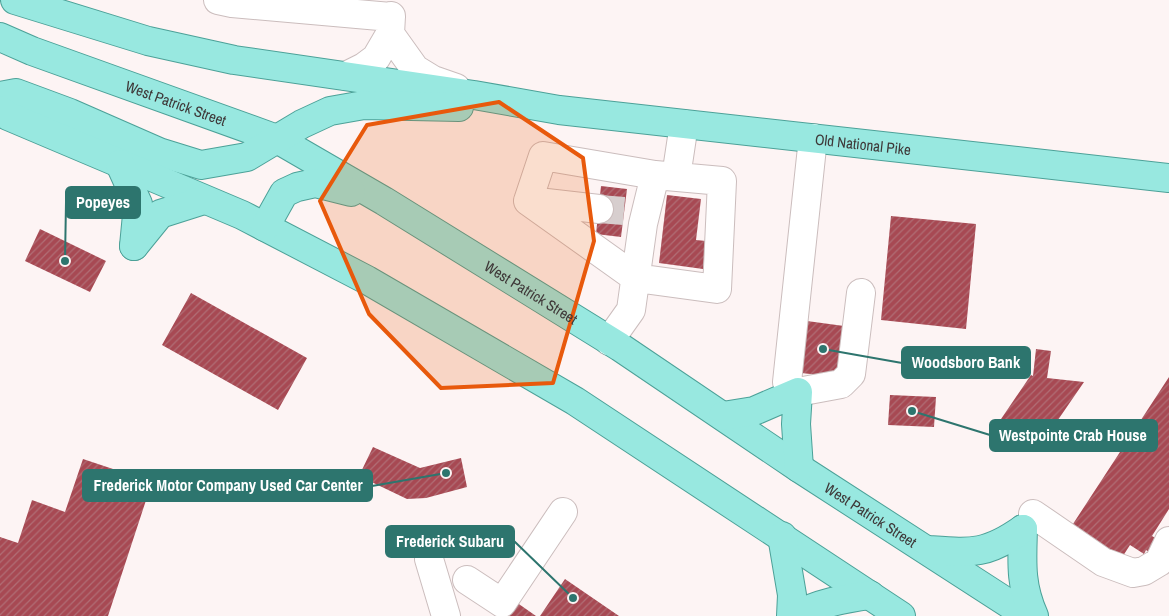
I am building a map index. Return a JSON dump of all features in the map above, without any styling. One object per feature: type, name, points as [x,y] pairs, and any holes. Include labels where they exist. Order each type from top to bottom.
[{"type":"main road","points":[[15,0],[187,51],[234,60],[474,95],[559,110]]},
{"type":"main road","name":"West Patrick Street","points":[[1,40],[278,139],[384,201],[610,341],[799,468],[1028,616]]},
{"type":"main road","points":[[0,96],[16,93],[70,113],[159,152],[201,165],[247,157],[330,111],[364,105],[559,110]]},
{"type":"main road","points":[[0,110],[8,116],[242,215],[367,280],[575,401],[901,616]]},
{"type":"main road","name":"Old National Pike","points":[[559,110],[1169,178]]},
{"type":"main road","points":[[120,164],[138,204],[134,246],[160,214],[204,200]]},
{"type":"main road","points":[[265,227],[284,193],[297,187],[315,183],[384,201]]},
{"type":"main road","points":[[723,416],[754,411],[798,392],[796,424],[799,468]]},
{"type":"main road","points":[[926,550],[967,553],[987,550],[1007,540],[1034,513]]},
{"type":"main road","points":[[1034,513],[1021,569],[1025,591],[1034,616]]},
{"type":"main road","points":[[782,536],[792,595],[791,616]]},
{"type":"main road","points":[[796,616],[810,608],[829,602],[870,595]]},
{"type":"lane","points":[[218,0],[232,3],[391,17]]},
{"type":"lane","points":[[346,76],[364,67],[376,58],[391,17]]},
{"type":"lane","points":[[391,17],[416,69],[433,80],[474,95]]},
{"type":"lane","points":[[528,201],[623,211],[666,176],[684,124]]},
{"type":"lane","points":[[813,138],[787,382],[798,392],[841,384],[851,374],[861,293]]},
{"type":"lane","points":[[543,156],[666,176],[722,181],[717,290],[636,278],[528,201],[543,156]]},
{"type":"lane","points":[[610,341],[631,310],[636,278],[623,211]]},
{"type":"lane","points":[[467,580],[502,603],[563,512]]},
{"type":"lane","points":[[1034,513],[1103,562],[1133,573],[1144,571],[1159,562],[1169,541]]},
{"type":"lane","points":[[429,559],[446,616]]},
{"type":"highlighted area","points":[[499,102],[583,158],[594,241],[553,383],[441,388],[369,314],[320,201],[367,125]]},
{"type":"building","points":[[601,186],[627,189],[621,237],[596,234]]},
{"type":"building","points":[[667,195],[701,199],[696,240],[706,241],[703,269],[659,263]]},
{"type":"building","points":[[891,216],[976,224],[966,329],[881,320]]},
{"type":"building","points":[[40,229],[106,261],[90,292],[25,261]]},
{"type":"building","points":[[191,293],[307,358],[278,410],[162,345]]},
{"type":"building","points":[[807,321],[844,326],[839,377],[801,373]]},
{"type":"building","points":[[1036,349],[1051,351],[1047,378],[1084,382],[1038,449],[999,422],[1031,375],[1033,376]]},
{"type":"building","points":[[1169,377],[1169,509],[1152,536],[1160,541],[1152,554],[1146,550],[1144,554],[1130,545],[1121,559],[1071,527]]},
{"type":"building","points":[[890,395],[936,397],[934,427],[888,425]]},
{"type":"building","points":[[373,447],[420,468],[461,458],[467,487],[426,498],[407,499],[359,476]]},
{"type":"building","points":[[83,459],[152,482],[108,616],[0,616],[0,537],[18,543],[32,500],[65,512]]},
{"type":"building","points":[[565,579],[619,616],[540,616]]},
{"type":"building","points":[[516,602],[536,616],[507,616]]},
{"type":"tunnel","points":[[599,209],[624,211]]},
{"type":"place","name":"Popeyes","points":[[65,261]]},
{"type":"place","name":"Woodsboro Bank","points":[[823,349]]},
{"type":"place","name":"Westpointe Crab House","points":[[912,411]]},
{"type":"place","name":"Frederick Motor Company Used Car Center","points":[[446,473]]},
{"type":"place","name":"Frederick Subaru","points":[[573,598]]}]
